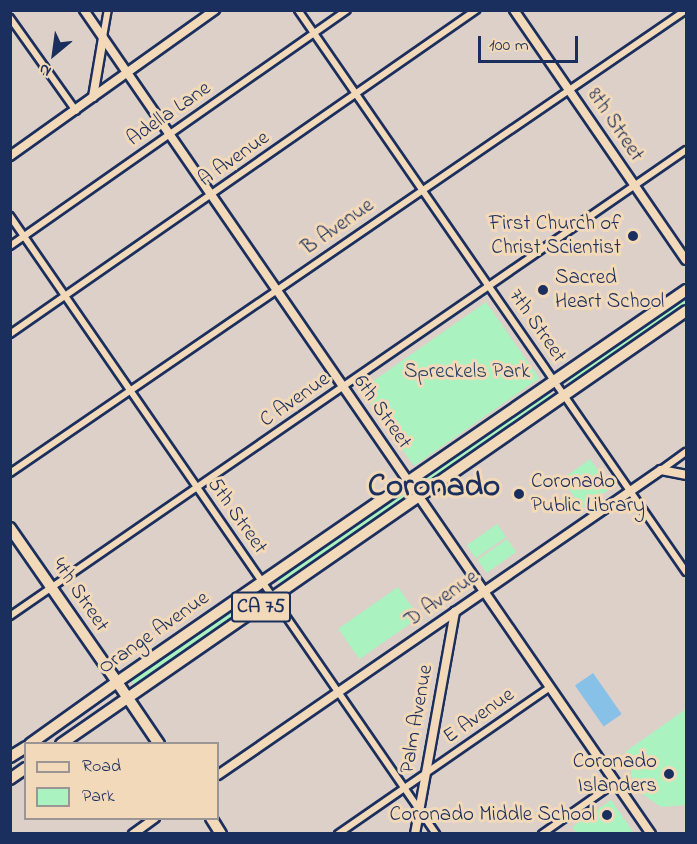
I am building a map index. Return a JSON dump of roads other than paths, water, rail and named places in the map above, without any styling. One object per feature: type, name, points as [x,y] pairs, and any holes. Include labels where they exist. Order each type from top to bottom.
[{"type":"main road","name":"Orange Avenue","points":[[33,742],[262,581],[687,290]]},
{"type":"main road","name":"Orange Avenue","points":[[64,742],[687,311]]},
{"type":"main road","name":"4th Street","points":[[10,528],[158,742]]},
{"type":"main road","points":[[10,757],[24,748]]},
{"type":"main road","points":[[10,779],[24,769]]},
{"type":"main road","points":[[212,820],[221,834]]},
{"type":"street","name":"6th Street","points":[[84,10],[651,834]]},
{"type":"street","points":[[93,97],[108,10]]},
{"type":"street","points":[[10,156],[76,111],[214,10]]},
{"type":"street","name":"7th Street","points":[[298,10],[687,572]]},
{"type":"street","name":"Adella Lane","points":[[10,246],[347,10]]},
{"type":"street","name":"A Avenue","points":[[10,334],[476,10]]},
{"type":"street","name":"8th Street","points":[[514,10],[687,260]]},
{"type":"street","name":"B Avenue","points":[[10,473],[568,88],[686,10]]},
{"type":"street","points":[[10,18],[76,111]]},
{"type":"street","name":"C Avenue","points":[[10,616],[687,150]]},
{"type":"street","name":"5th Street","points":[[10,216],[436,834]]},
{"type":"street","name":"D Avenue","points":[[219,775],[687,452]]},
{"type":"street","points":[[661,470],[687,475]]},
{"type":"street","name":"Palm Avenue","points":[[415,834],[455,612]]},
{"type":"street","name":"E Avenue","points":[[338,834],[550,687]]},
{"type":"street","points":[[542,834],[616,782]]},
{"type":"street","points":[[134,834],[154,820]]},
{"type":"water","points":[[593,673],[622,714],[604,727],[575,686]]},
{"type":"place","name":"First Church of Christ Scientist","points":[[633,236]]},
{"type":"place","name":"Sacred Heart School","points":[[543,290]]},
{"type":"place","name":"Coronado Public Library","points":[[519,494]]},
{"type":"place","name":"Coronado Islanders","points":[[669,774]]},
{"type":"place","name":"Coronado Middle School","points":[[607,815]]},
{"type":"district","name":"Coronado","points":[[434,488]]},
{"type":"park label","name":"Spreckels Park","points":[[467,372]]}]
